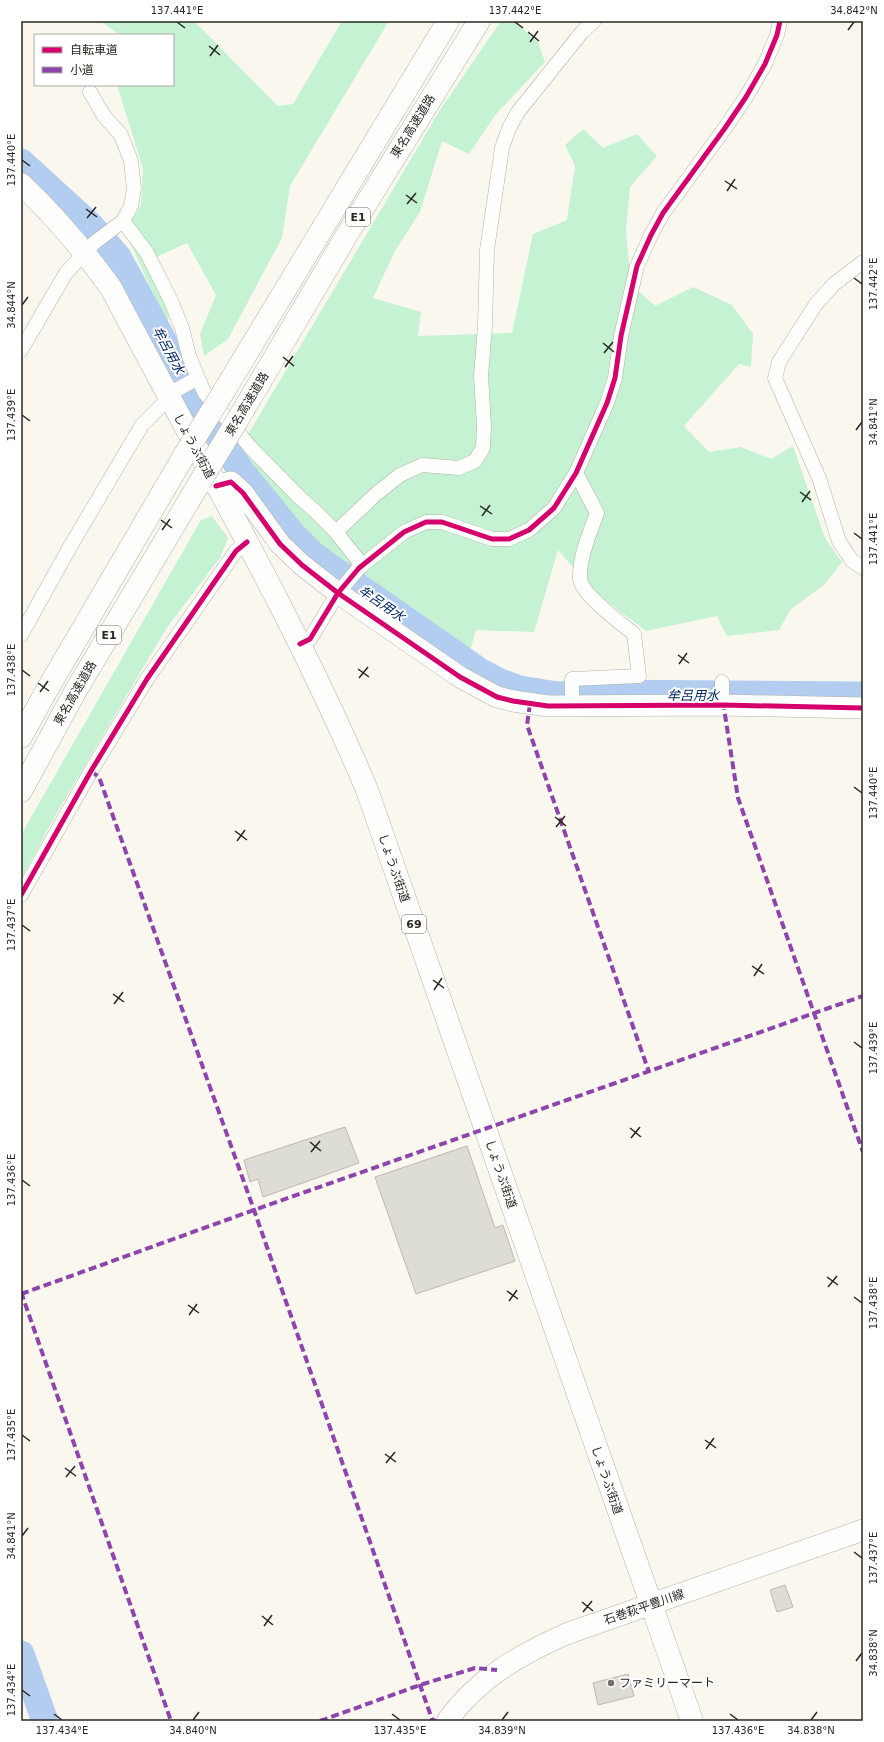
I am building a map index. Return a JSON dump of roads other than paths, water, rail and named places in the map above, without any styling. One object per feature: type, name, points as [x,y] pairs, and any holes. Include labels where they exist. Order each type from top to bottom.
[{"type":"main road","name":"東名高速道路","points":[[21,738],[48,688],[185,454],[448,21]]},
{"type":"main road","name":"東名高速道路","points":[[21,791],[75,692],[208,484],[241,414],[348,233],[479,21]]},
{"type":"main road","name":"しょうぶ街道","points":[[21,184],[90,248],[110,288],[173,394],[208,484],[247,542],[300,644],[338,722],[367,790],[692,1721]]},
{"type":"street","points":[[336,532],[376,494],[400,475],[422,465],[459,468],[475,461],[482,448],[484,426],[481,376],[485,326],[487,250],[502,148],[509,128],[518,112],[582,32],[594,21]]},
{"type":"street","points":[[300,644],[310,639],[340,590],[360,566],[404,532],[426,522],[442,522],[492,539],[509,539],[529,530],[554,508],[576,473],[607,403],[615,378],[621,336],[637,266],[663,213],[746,97],[765,64],[777,35],[780,21]]},
{"type":"street","points":[[21,350],[66,273],[90,248],[118,224],[131,206],[134,189],[131,161],[121,135],[104,116],[90,92]]},
{"type":"street","points":[[118,224],[147,253],[171,301],[182,328],[195,379],[204,392],[252,449],[336,532],[360,566]]},
{"type":"street","points":[[863,262],[834,284],[816,304],[779,362],[775,378],[819,478],[839,541],[852,561],[863,568]]},
{"type":"street","points":[[21,635],[70,545],[142,425],[173,394],[195,379]]},
{"type":"street","points":[[572,703],[572,679],[639,676],[634,634],[594,600],[580,581],[582,561],[597,513],[576,473]]},
{"type":"street","points":[[208,484],[231,482],[243,493],[280,544],[302,565],[340,590],[460,677],[492,695],[519,702],[548,706],[572,703],[863,708]]},
{"type":"street","points":[[21,895],[91,771],[147,679],[236,551],[247,542]]},
{"type":"street","points":[[722,682],[722,700]]},
{"type":"street","name":"石巻萩平豊川線","points":[[446,1721],[458,1705],[477,1686],[497,1670],[532,1649],[566,1634],[863,1530]]},
{"type":"waterway","name":"牟呂用水","points":[[21,162],[91,226],[118,257],[195,399],[241,471],[294,536],[312,554],[481,672],[500,682],[520,689],[557,695],[604,693],[863,695]]},
{"type":"waterway","points":[[21,1654],[45,1721]]},
{"type":"place","name":"ファミリーマート","points":[[611,1683]]}]
